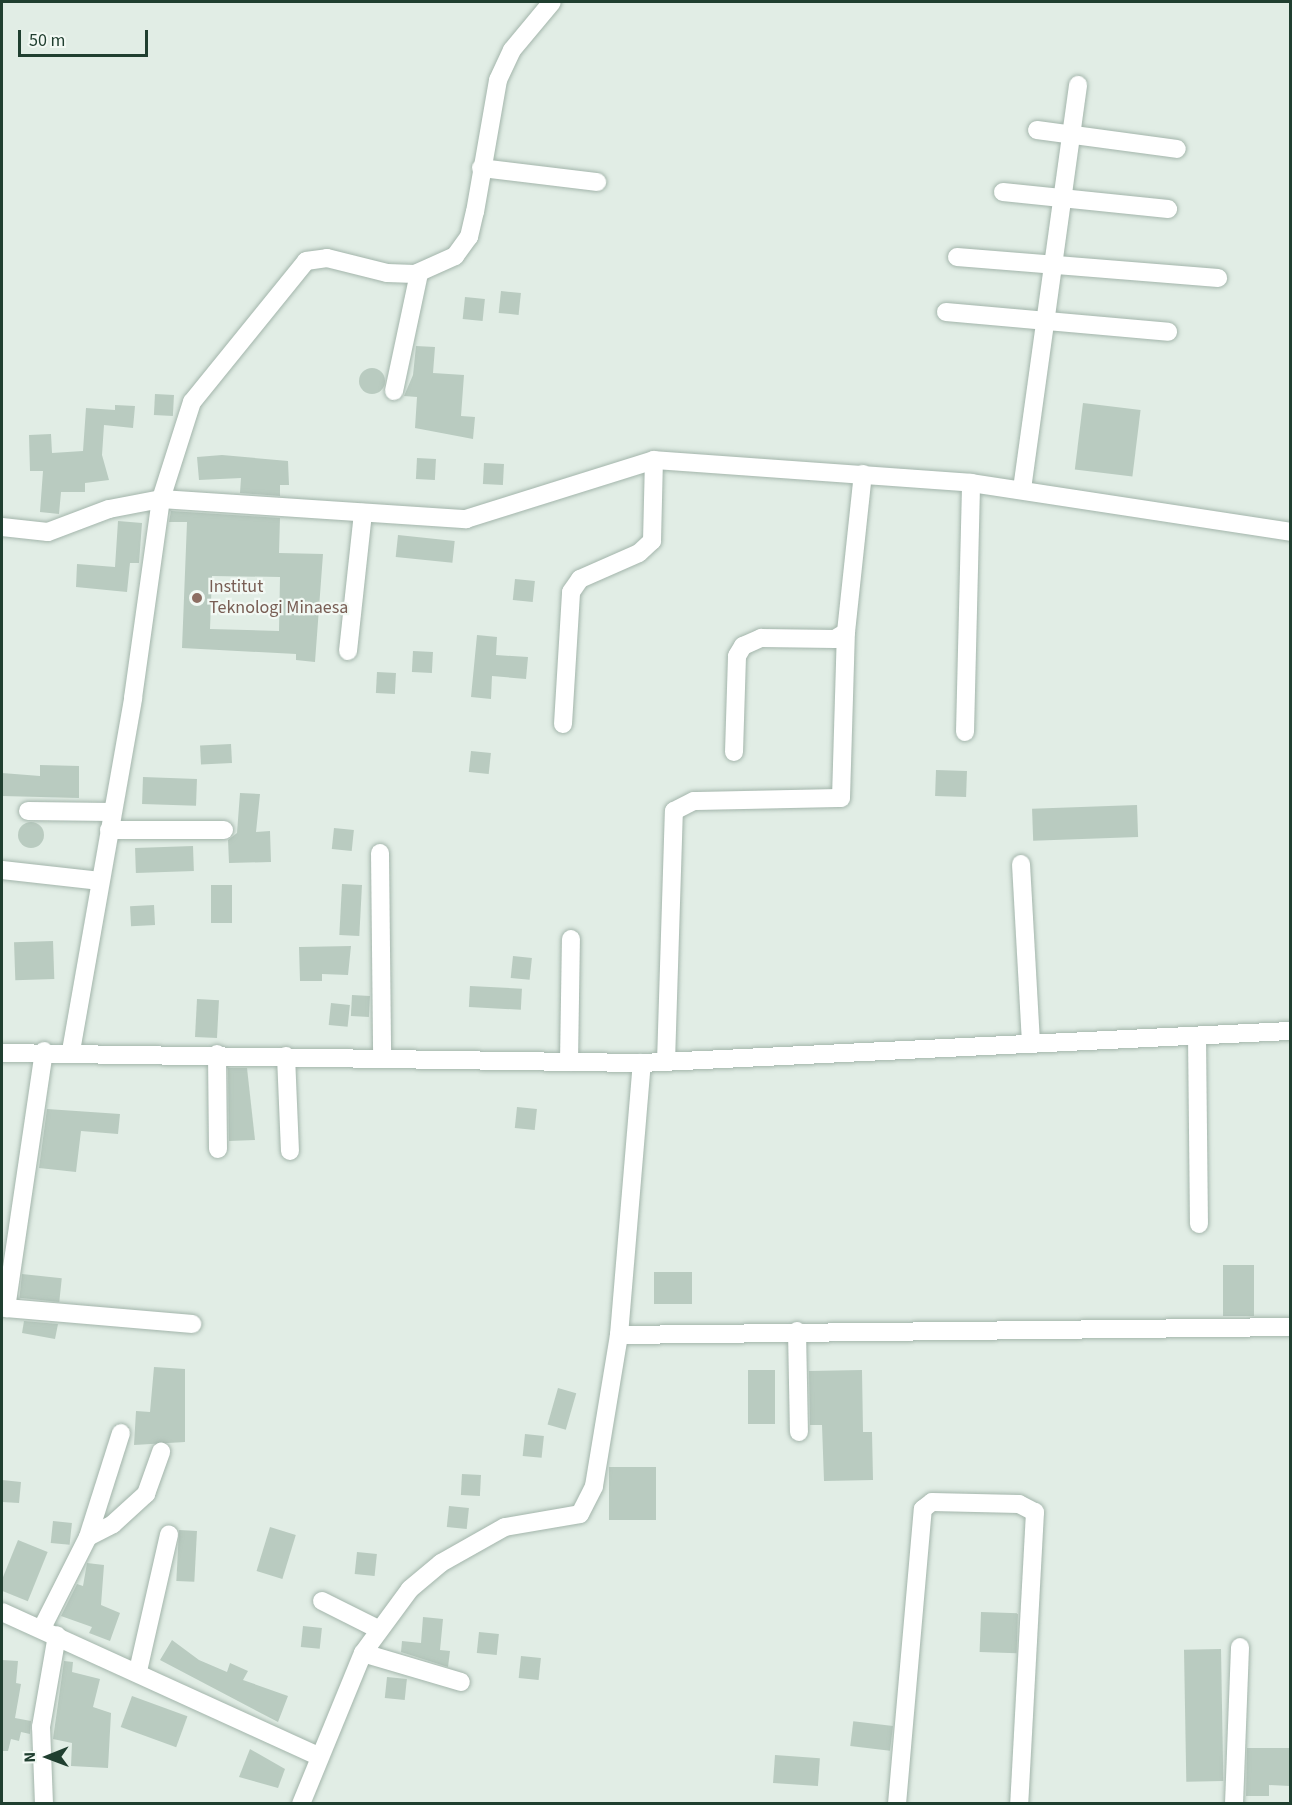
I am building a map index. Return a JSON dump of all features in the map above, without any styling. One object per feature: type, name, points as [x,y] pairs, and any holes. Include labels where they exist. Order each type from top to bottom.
[{"type":"street","points":[[71,1051],[112,812],[161,499],[192,402],[296,268],[327,258],[387,273],[419,273],[455,256],[469,237],[498,80],[512,50],[552,2]]},
{"type":"street","points":[[1022,489],[1060,197],[1078,85]]},
{"type":"street","points":[[1037,130],[1177,149]]},
{"type":"street","points":[[481,168],[597,182]]},
{"type":"street","points":[[1003,192],[1168,209]]},
{"type":"street","points":[[957,257],[1218,278]]},
{"type":"street","points":[[394,391],[419,273]]},
{"type":"street","points":[[946,312],[1168,332]]},
{"type":"street","points":[[2,527],[48,532],[109,508],[161,499],[457,519],[496,513],[621,466],[654,460],[971,483],[1022,489],[1290,532]]},
{"type":"street","points":[[563,724],[571,592],[580,579],[639,553],[652,541],[654,460]]},
{"type":"street","points":[[666,1062],[674,812],[694,801],[841,798],[846,632],[863,474]]},
{"type":"street","points":[[965,732],[971,483]]},
{"type":"street","points":[[348,651],[363,513]]},
{"type":"street","points":[[734,752],[737,656],[743,646],[761,638],[835,639],[846,632]]},
{"type":"street","points":[[28,810],[112,812]]},
{"type":"street","points":[[109,830],[224,830]]},
{"type":"street","points":[[380,853],[381,1058]]},
{"type":"street","points":[[1021,864],[1031,1044]]},
{"type":"street","points":[[2,870],[100,880]]},
{"type":"street","points":[[569,1062],[571,939]]},
{"type":"street","points":[[2,1053],[71,1051],[642,1063],[1290,1031]]},
{"type":"street","points":[[1197,1036],[1199,1224]]},
{"type":"street","points":[[44,1051],[6,1308],[192,1324]]},
{"type":"street","points":[[217,1054],[218,1149]]},
{"type":"street","points":[[286,1056],[290,1151]]},
{"type":"street","points":[[300,1803],[316,1755],[363,1653],[376,1628],[410,1589],[483,1537],[522,1522],[580,1514],[594,1486],[619,1335],[642,1063]]},
{"type":"street","points":[[619,1335],[797,1331],[1290,1327]]},
{"type":"street","points":[[797,1331],[799,1432]]},
{"type":"street","points":[[44,1803],[41,1727],[50,1632],[88,1537],[121,1433]]},
{"type":"street","points":[[88,1537],[113,1524],[146,1494],[161,1452]]},
{"type":"street","points":[[897,1803],[923,1509],[932,1502],[1019,1504],[1035,1512],[1019,1803]]},
{"type":"street","points":[[138,1671],[169,1534]]},
{"type":"street","points":[[322,1601],[376,1628]]},
{"type":"street","points":[[2,1612],[138,1671],[316,1755]]},
{"type":"street","points":[[1234,1803],[1240,1647]]},
{"type":"street","points":[[363,1653],[461,1682]]},
{"type":"building","points":[[501,291],[521,293],[519,315],[499,313]]},
{"type":"building","points":[[465,297],[485,299],[483,321],[463,319]]},
{"type":"building","points":[[416,346],[435,347],[433,373],[464,375],[461,416],[475,417],[473,439],[415,428],[417,397],[404,396],[413,375]]},
{"type":"building","points":[[372,368],[381,372],[385,381],[381,390],[372,394],[363,390],[359,381],[363,372]]},
{"type":"building","points":[[155,394],[174,395],[173,416],[154,415]]},
{"type":"building","points":[[1083,403],[1141,410],[1132,477],[1075,470]]},
{"type":"building","points":[[115,405],[135,406],[133,428],[104,425],[102,455],[109,480],[85,483],[85,492],[61,492],[59,514],[40,512],[43,471],[30,471],[29,435],[51,434],[52,453],[83,451],[86,408],[115,410]]},
{"type":"building","points":[[222,455],[288,461],[289,485],[280,485],[280,496],[240,493],[241,478],[199,480],[197,457]]},
{"type":"building","points":[[417,458],[436,459],[435,480],[416,479]]},
{"type":"building","points":[[484,463],[504,464],[503,485],[483,484]]},
{"type":"building","points":[[171,511],[280,518],[279,553],[323,554],[315,662],[296,660],[296,654],[182,648],[187,522],[169,522]],"holes":[[[212,576],[280,577],[279,631],[210,629]]]},
{"type":"building","points":[[118,521],[142,523],[139,563],[130,563],[127,592],[76,587],[77,564],[115,567]]},
{"type":"building","points":[[398,535],[455,541],[452,563],[396,557]]},
{"type":"building","points":[[515,579],[535,581],[533,602],[513,600]]},
{"type":"building","points":[[477,635],[497,637],[496,655],[528,657],[526,679],[492,676],[491,699],[471,697]]},
{"type":"building","points":[[413,651],[433,652],[432,673],[412,672]]},
{"type":"building","points":[[377,672],[396,673],[395,694],[376,693]]},
{"type":"building","points":[[231,744],[232,763],[201,765],[200,746]]},
{"type":"building","points":[[471,751],[491,753],[489,774],[469,772]]},
{"type":"building","points":[[40,765],[79,766],[79,798],[2,796],[2,773],[40,776]]},
{"type":"building","points":[[936,770],[967,771],[966,797],[935,796]]},
{"type":"building","points":[[143,777],[197,779],[196,806],[142,804]]},
{"type":"building","points":[[240,793],[260,794],[256,832],[270,831],[271,862],[229,863],[228,840],[237,833]]},
{"type":"building","points":[[1137,805],[1138,837],[1033,841],[1032,809]]},
{"type":"building","points":[[31,822],[40,826],[44,835],[40,844],[31,848],[22,844],[18,835],[22,826]]},
{"type":"building","points":[[334,828],[354,830],[352,851],[332,849]]},
{"type":"building","points":[[193,846],[194,871],[136,873],[135,848]]},
{"type":"building","points":[[342,884],[362,885],[359,936],[339,935]]},
{"type":"building","points":[[211,885],[232,885],[232,923],[211,923]]},
{"type":"building","points":[[154,905],[155,925],[131,926],[130,906]]},
{"type":"building","points":[[53,941],[54,979],[15,980],[14,942]]},
{"type":"building","points":[[351,946],[348,975],[322,974],[322,981],[300,981],[299,947]]},
{"type":"building","points":[[513,956],[532,958],[530,980],[511,978]]},
{"type":"building","points":[[470,986],[522,989],[521,1010],[469,1007]]},
{"type":"building","points":[[352,995],[370,996],[369,1017],[351,1016]]},
{"type":"building","points":[[197,999],[219,1000],[217,1038],[195,1037]]},
{"type":"building","points":[[331,1003],[350,1005],[348,1027],[329,1025]]},
{"type":"building","points":[[228,1068],[247,1068],[255,1140],[229,1141]]},
{"type":"building","points":[[517,1107],[537,1109],[535,1130],[515,1128]]},
{"type":"building","points":[[47,1109],[120,1114],[118,1134],[81,1131],[76,1172],[39,1168]]},
{"type":"building","points":[[1223,1265],[1254,1265],[1254,1316],[1223,1316]]},
{"type":"building","points":[[654,1272],[692,1272],[692,1304],[654,1304]]},
{"type":"building","points":[[22,1274],[62,1278],[59,1302],[19,1298]]},
{"type":"building","points":[[24,1321],[58,1324],[55,1339],[22,1333]]},
{"type":"building","points":[[154,1367],[185,1369],[185,1442],[134,1445],[136,1411],[150,1412]]},
{"type":"building","points":[[748,1370],[775,1370],[775,1424],[748,1424]]},
{"type":"building","points":[[862,1370],[863,1432],[872,1432],[873,1480],[824,1481],[822,1425],[810,1425],[809,1371]]},
{"type":"building","points":[[558,1388],[576,1393],[566,1430],[548,1425]]},
{"type":"building","points":[[525,1434],[544,1436],[542,1458],[523,1456]]},
{"type":"building","points":[[609,1467],[656,1467],[656,1520],[609,1520]]},
{"type":"building","points":[[462,1474],[481,1475],[480,1496],[461,1495]]},
{"type":"building","points":[[2,1480],[21,1482],[19,1503],[2,1502]]},
{"type":"building","points":[[449,1506],[469,1508],[467,1529],[447,1527]]},
{"type":"building","points":[[53,1521],[72,1523],[70,1545],[51,1543]]},
{"type":"building","points":[[270,1527],[296,1535],[282,1579],[257,1571]]},
{"type":"building","points":[[179,1530],[197,1531],[194,1582],[176,1581]]},
{"type":"building","points":[[18,1540],[48,1552],[28,1601],[2,1591],[2,1580]]},
{"type":"building","points":[[357,1552],[377,1554],[375,1576],[355,1574]]},
{"type":"building","points":[[87,1563],[104,1565],[101,1605],[120,1613],[110,1641],[89,1633],[92,1627],[61,1616],[77,1584],[83,1586]]},
{"type":"building","points":[[981,1612],[1018,1613],[1017,1653],[980,1652]]},
{"type":"building","points":[[423,1617],[443,1619],[440,1650],[450,1651],[448,1667],[401,1652],[402,1641],[421,1643]]},
{"type":"building","points":[[303,1626],[322,1628],[320,1649],[301,1647]]},
{"type":"building","points":[[479,1632],[499,1634],[497,1655],[477,1653]]},
{"type":"building","points":[[172,1640],[199,1660],[227,1672],[230,1663],[248,1671],[243,1680],[288,1696],[278,1722],[160,1660]]},
{"type":"building","points":[[1221,1649],[1223,1781],[1186,1782],[1184,1650]]},
{"type":"building","points":[[521,1656],[541,1658],[539,1680],[519,1678]]},
{"type":"building","points":[[2,1660],[18,1661],[16,1683],[21,1684],[15,1718],[31,1721],[30,1734],[21,1732],[19,1741],[11,1739],[8,1751],[2,1751]]},
{"type":"building","points":[[64,1661],[73,1662],[72,1672],[100,1679],[93,1707],[111,1713],[108,1768],[71,1766],[72,1743],[53,1739]]},
{"type":"building","points":[[387,1677],[407,1679],[405,1700],[385,1698]]},
{"type":"building","points":[[132,1696],[187,1716],[176,1747],[121,1727]]},
{"type":"building","points":[[853,1721],[893,1726],[890,1751],[850,1746]]},
{"type":"building","points":[[1247,1748],[1290,1748],[1290,1786],[1269,1785],[1269,1796],[1246,1796]]},
{"type":"building","points":[[250,1749],[285,1769],[278,1788],[239,1777]]},
{"type":"building","points":[[775,1755],[820,1758],[818,1786],[773,1783]]},
{"type":"place","name":"Institut Teknologi Minaesa","points":[[197,598]]}]
